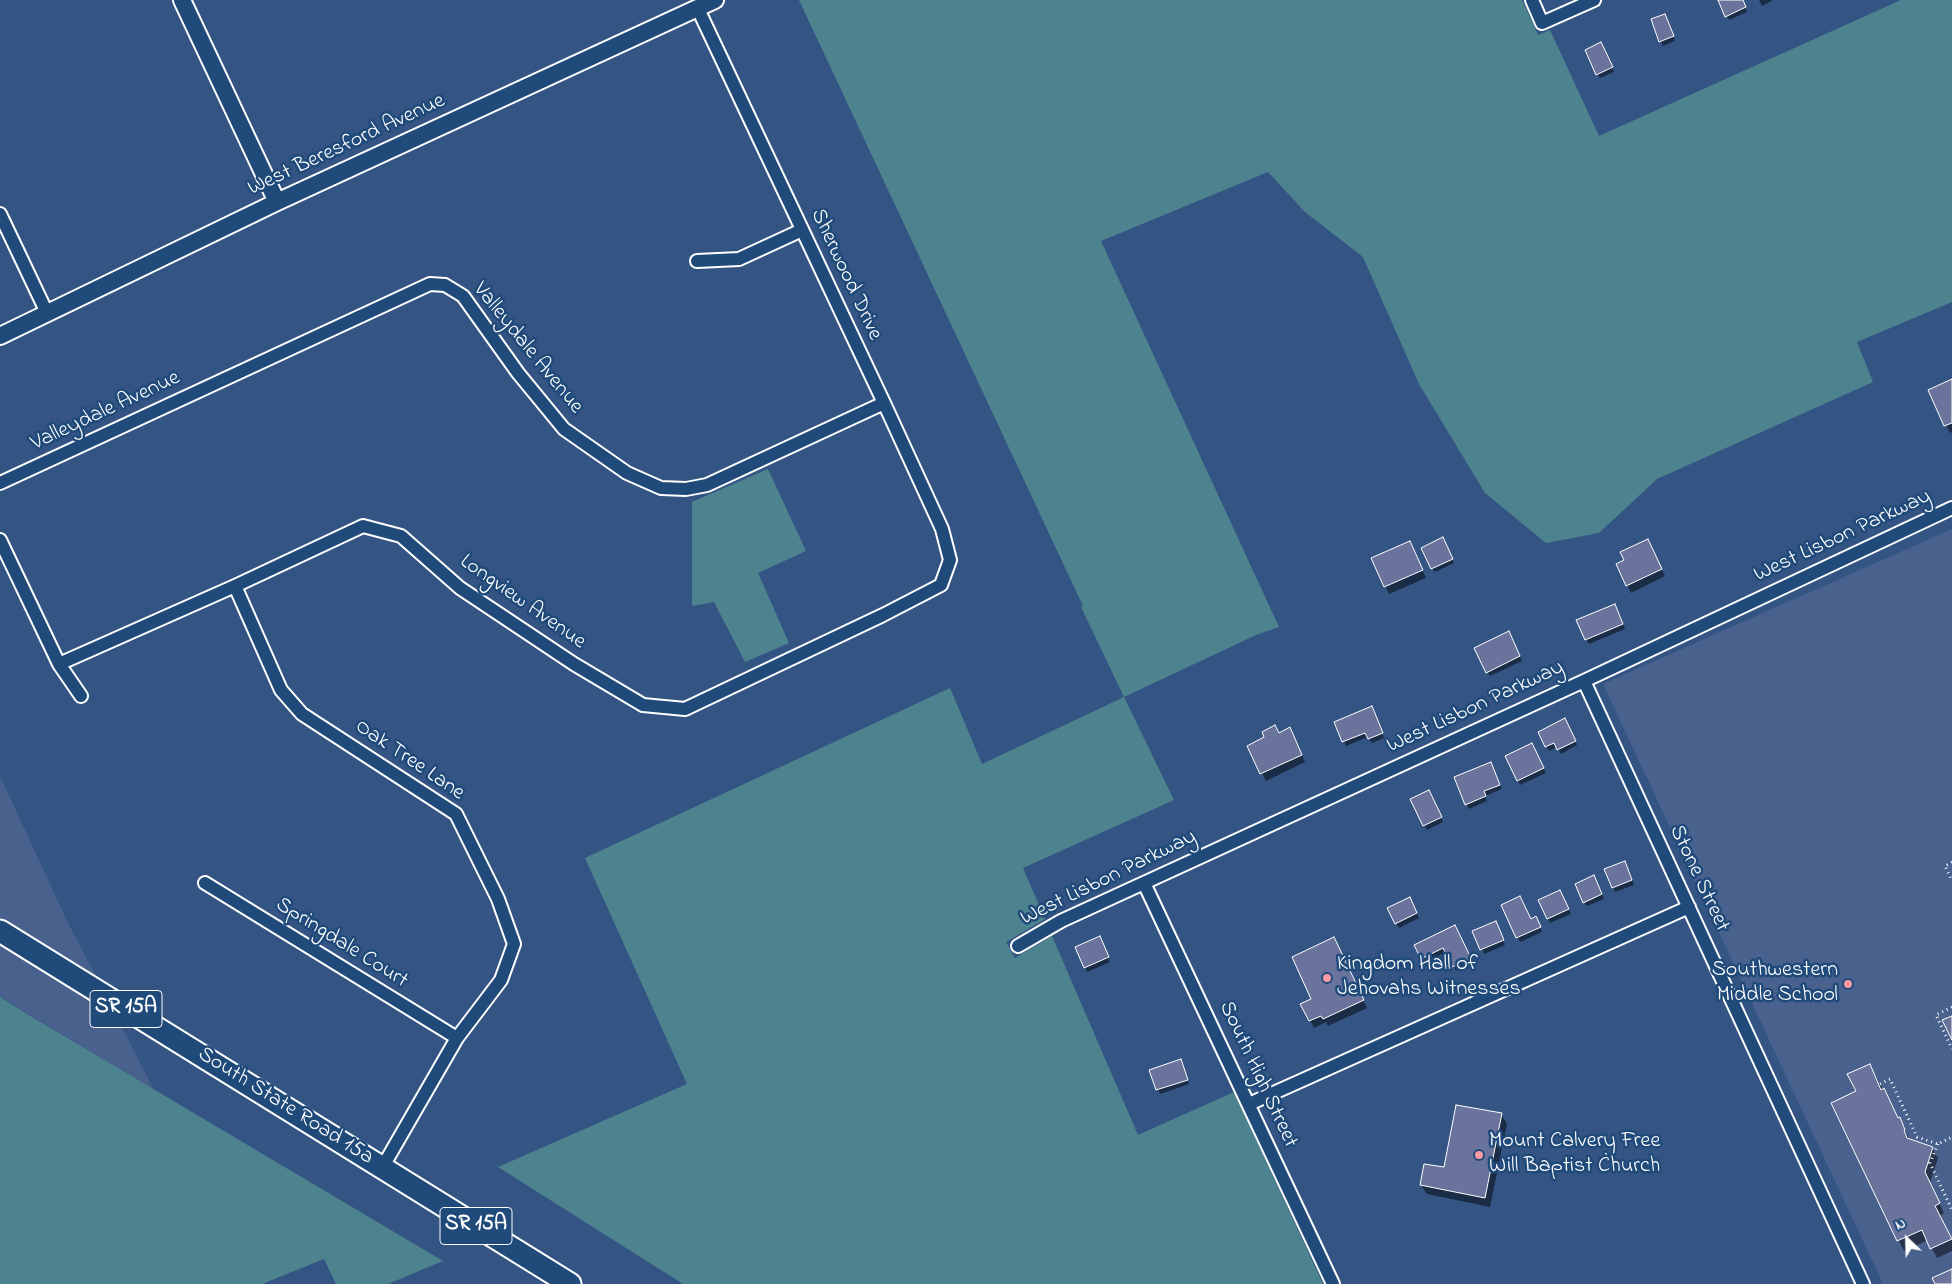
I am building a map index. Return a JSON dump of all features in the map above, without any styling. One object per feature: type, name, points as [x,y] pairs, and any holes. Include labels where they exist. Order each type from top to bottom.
[{"type":"highway","name":"South State Road 15a","points":[[0,931],[570,1284]]},
{"type":"street","points":[[182,0],[277,202]]},
{"type":"street","name":"West Beresford Avenue","points":[[0,336],[277,202],[715,0]]},
{"type":"street","points":[[1532,0],[1542,23],[1594,0]]},
{"type":"street","name":"Sherwood Drive","points":[[698,9],[942,529],[950,560]]},
{"type":"street","points":[[0,214],[47,313]]},
{"type":"street","points":[[697,260],[739,259],[802,230]]},
{"type":"street","name":"Valleydale Avenue","points":[[0,483],[430,284],[446,285],[463,296],[518,373],[564,429],[627,474],[661,488],[686,489],[707,485],[884,403]]},
{"type":"street","name":"West Lisbon Parkway","points":[[1018,946],[1061,920],[1584,681],[1952,508]]},
{"type":"street","name":"Longview Avenue","points":[[59,664],[235,586],[363,526],[401,536],[460,588],[574,664],[643,705],[685,709],[883,615],[941,585],[950,560]]},
{"type":"street","points":[[0,540],[59,664],[81,696]]},
{"type":"street","name":"Oak Tree Lane","points":[[235,586],[282,690],[302,714],[456,814],[498,899],[514,944],[501,980],[457,1038],[382,1168]]},
{"type":"street","name":"Stone Street","points":[[1584,681],[1863,1284]]},
{"type":"street","name":"Springdale Court","points":[[205,883],[457,1038]]},
{"type":"street","name":"South High Street","points":[[1144,883],[1333,1284]]},
{"type":"street","points":[[1249,1104],[1689,907]]},
{"type":"path","points":[[1952,862],[1945,866],[1952,881]]},
{"type":"path","points":[[1952,1007],[1936,1014],[1952,1049]]},
{"type":"path","points":[[1880,1084],[1890,1079],[1917,1137],[1938,1144]]},
{"type":"path","points":[[1952,1137],[1938,1144],[1930,1163],[1952,1210]]},
{"type":"shaded area","name":"Southwestern Middle School","points":[[1952,529],[1952,1284],[1883,1284],[1603,684]]},
{"type":"shaded area","points":[[0,776],[68,923],[99,982],[0,921]]},
{"type":"shaded area","points":[[0,941],[114,1012],[154,1090],[0,997]]},
{"type":"green space","points":[[799,0],[1522,0],[1538,35],[1550,30],[1599,136],[1901,0],[1952,0],[1952,302],[1857,342],[1873,382],[1657,479],[1599,533],[1546,543],[1485,493],[1419,384],[1363,257],[1305,212],[1268,172],[1101,241],[1279,627],[1256,635],[1124,697]]},
{"type":"green space","points":[[768,469],[806,551],[758,573],[789,643],[745,662],[714,602],[692,606],[692,502]]},
{"type":"green space","points":[[950,688],[982,764],[1124,697],[1174,800],[1023,868],[1045,919],[1006,942],[1015,958],[1052,936],[1138,1135],[1234,1092],[1323,1284],[683,1284],[498,1167],[687,1084],[585,858]]},
{"type":"green space","points":[[0,997],[443,1261],[388,1284],[336,1284],[324,1259],[262,1284],[0,1284]]},
{"type":"building","points":[[1718,0],[1743,0],[1746,7],[1725,17]]},
{"type":"building","points":[[1665,14],[1674,36],[1659,42],[1651,19]]},
{"type":"building","points":[[1601,42],[1613,67],[1596,75],[1585,50]]},
{"type":"building","points":[[1952,379],[1952,423],[1944,426],[1928,390]]},
{"type":"building","points":[[1443,537],[1453,559],[1431,569],[1421,548]]},
{"type":"building","points":[[1648,539],[1662,569],[1626,586],[1616,564],[1624,560],[1620,552]]},
{"type":"building","points":[[1410,541],[1423,570],[1384,587],[1371,558]]},
{"type":"building","points":[[1615,604],[1623,624],[1585,640],[1576,620]]},
{"type":"building","points":[[1509,631],[1520,656],[1486,673],[1474,648]]},
{"type":"building","points":[[1372,706],[1383,733],[1368,739],[1365,733],[1342,742],[1334,722]]},
{"type":"building","points":[[1565,718],[1576,741],[1557,750],[1554,743],[1545,747],[1538,732]]},
{"type":"building","points":[[1275,725],[1279,733],[1290,727],[1302,755],[1260,774],[1247,746],[1264,737],[1262,732]]},
{"type":"building","points":[[1532,743],[1544,768],[1517,781],[1505,756]]},
{"type":"building","points":[[1491,762],[1500,785],[1484,791],[1486,796],[1465,805],[1454,777]]},
{"type":"building","points":[[1429,790],[1442,817],[1423,826],[1410,799]]},
{"type":"building","points":[[1625,861],[1632,880],[1612,888],[1604,869]]},
{"type":"building","points":[[1594,875],[1602,894],[1583,903],[1575,884]]},
{"type":"building","points":[[1560,890],[1569,909],[1547,919],[1538,900]]},
{"type":"building","points":[[1520,896],[1531,919],[1536,916],[1541,927],[1516,938],[1501,905]]},
{"type":"building","points":[[1410,897],[1417,913],[1395,924],[1387,908]]},
{"type":"building","points":[[1496,921],[1504,940],[1480,950],[1472,931]]},
{"type":"building","points":[[1455,925],[1471,958],[1452,967],[1443,948],[1421,959],[1414,945]]},
{"type":"building","points":[[1100,936],[1109,957],[1084,968],[1075,947]]},
{"type":"building","name":"Kingdom Hall of Jehovahs Witnesses","points":[[1334,937],[1364,1000],[1323,1019],[1321,1016],[1309,1021],[1300,1004],[1311,999],[1292,957]]},
{"type":"building","points":[[1952,1016],[1952,1040],[1942,1020]]},
{"type":"building","points":[[1181,1059],[1188,1080],[1156,1090],[1149,1070]]},
{"type":"building","points":[[1870,1064],[1881,1090],[1884,1088],[1898,1118],[1900,1117],[1907,1138],[1933,1147],[1925,1172],[1940,1203],[1935,1206],[1952,1239],[1930,1249],[1922,1230],[1897,1241],[1831,1103],[1856,1091],[1847,1074]]},
{"type":"building","points":[[1456,1105],[1502,1113],[1485,1198],[1420,1185],[1424,1164],[1444,1167]]},
{"type":"building","points":[[1952,1269],[1952,1284],[1935,1284],[1932,1278]]},
{"type":"place","name":"Kingdom Hall of Jehovahs Witnesses","points":[[1327,978]]},
{"type":"place","name":"Southwestern Middle School","points":[[1848,984]]},
{"type":"place","name":"Mount Calvery Free Will Baptist Church","points":[[1479,1155]]}]
